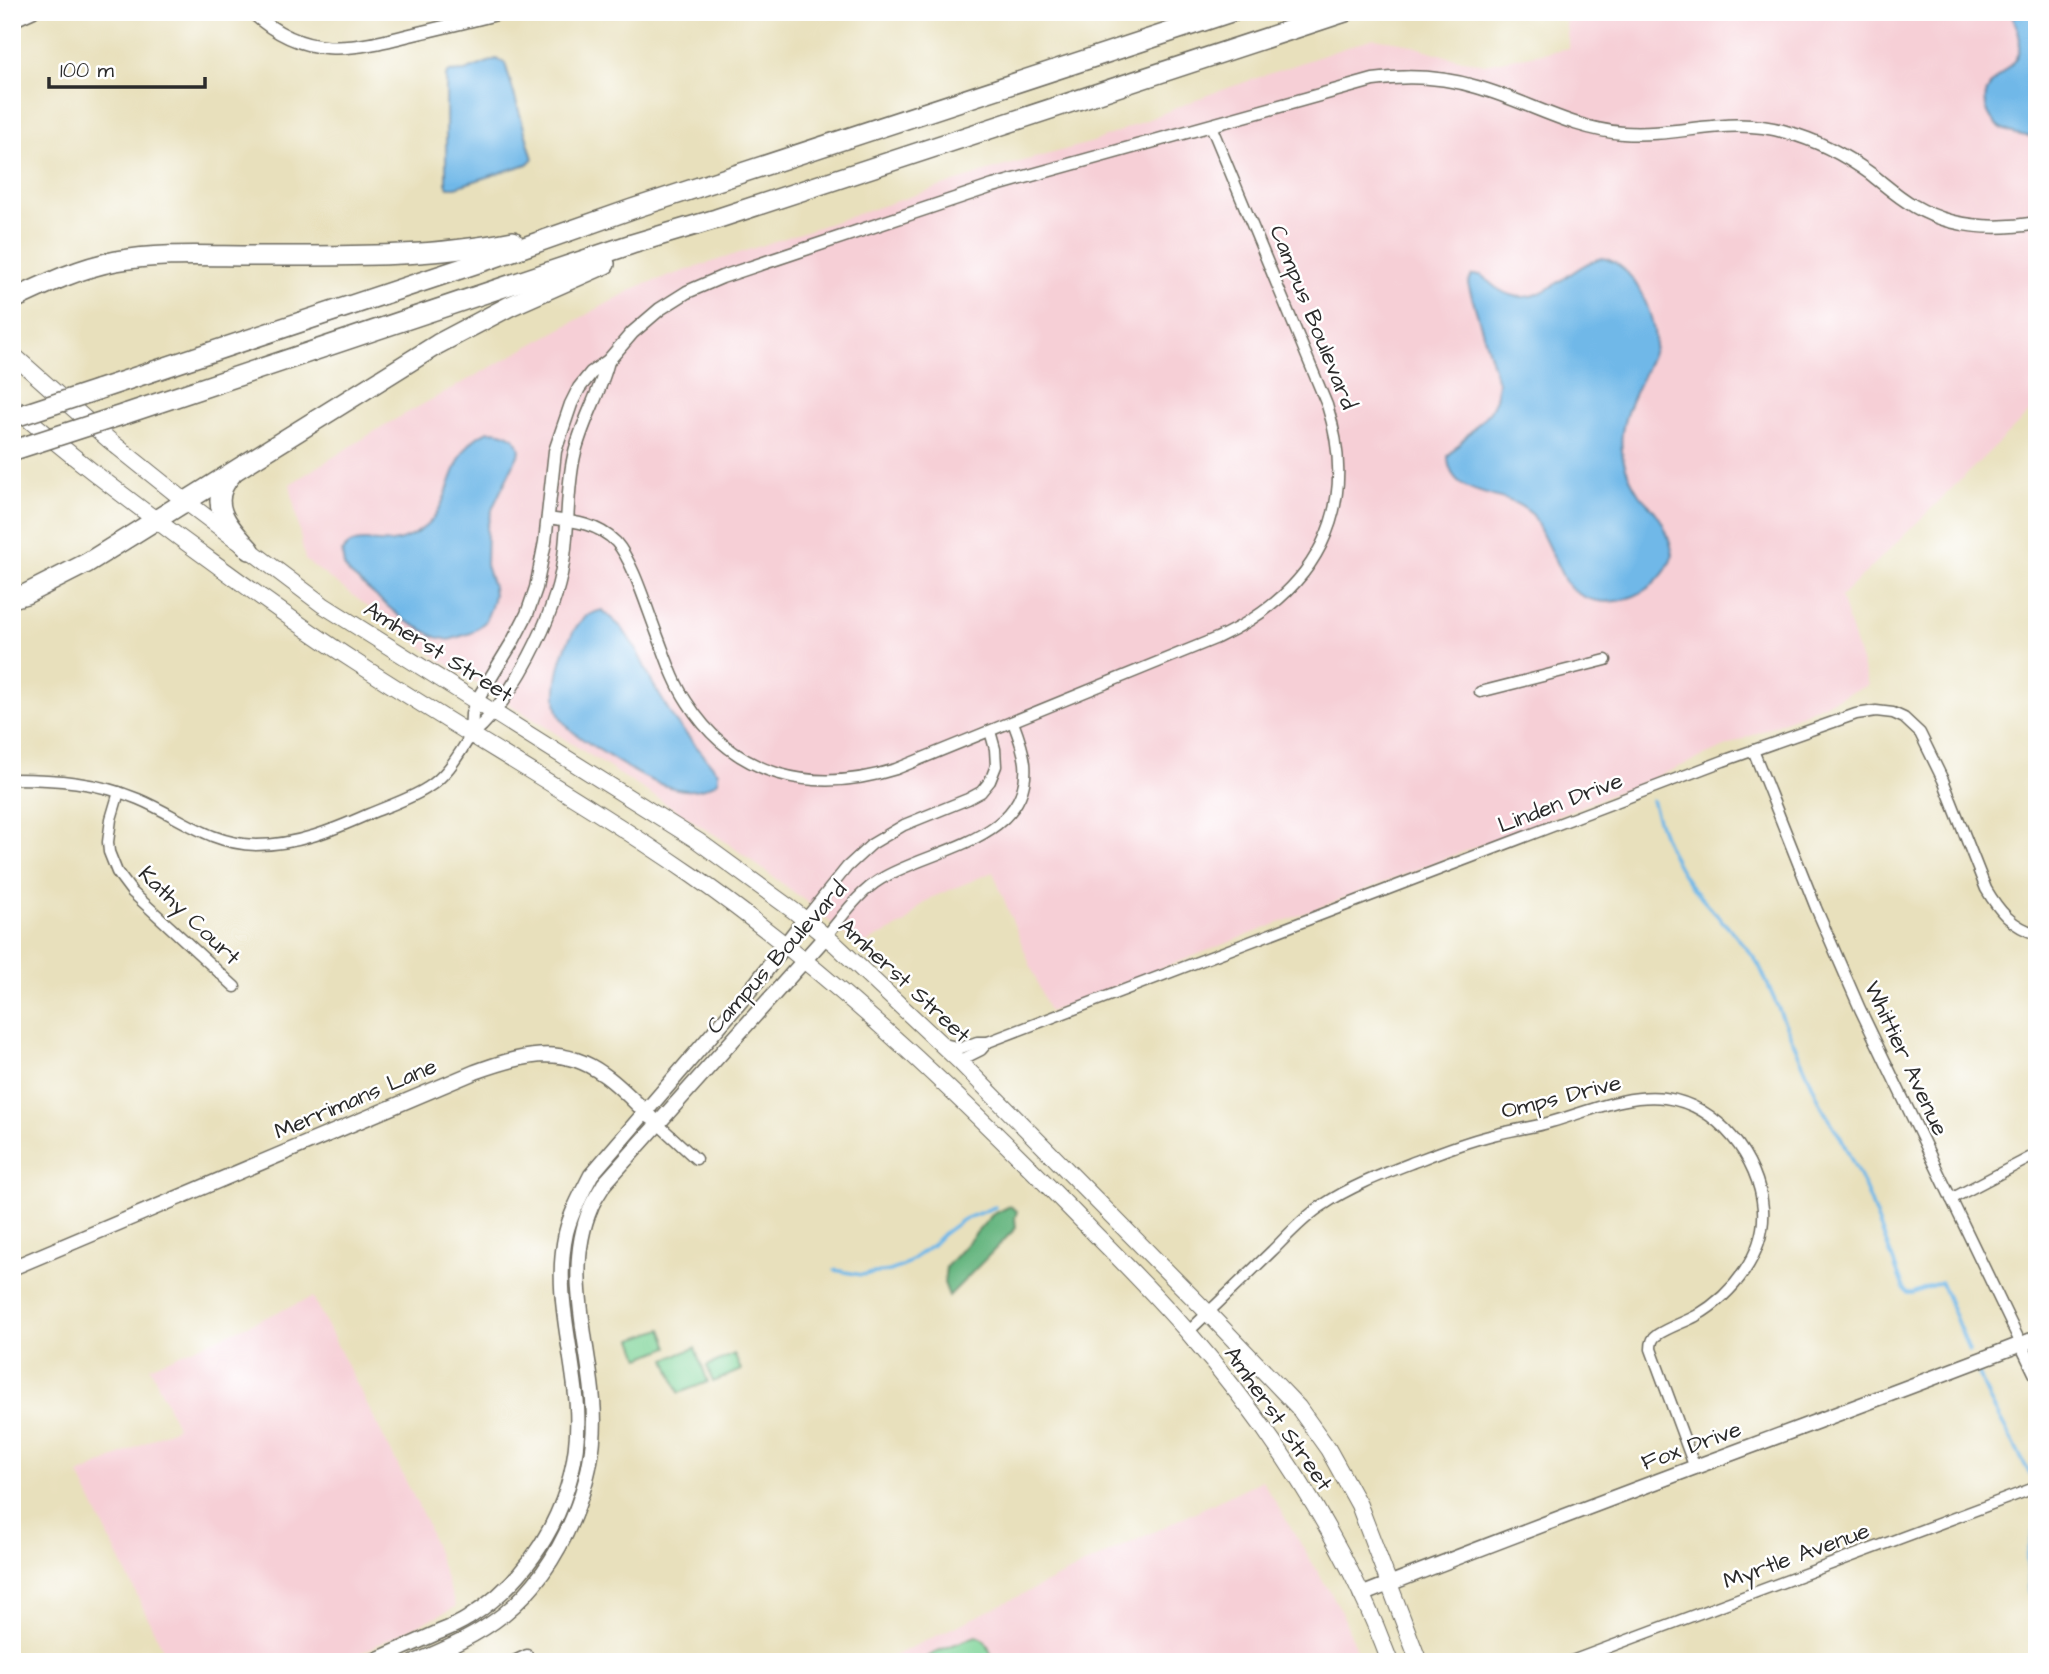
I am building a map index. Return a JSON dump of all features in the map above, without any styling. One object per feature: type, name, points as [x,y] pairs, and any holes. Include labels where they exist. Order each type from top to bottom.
[{"type":"highway","points":[[12,418],[632,209],[1231,12]]},
{"type":"highway","points":[[13,450],[1345,12]]},
{"type":"highway","points":[[12,300],[78,271],[140,258],[319,256],[464,250],[548,232],[632,209]]},
{"type":"highway","points":[[12,598],[26,594],[87,563],[394,371],[480,321],[637,250],[716,219]]},
{"type":"highway","points":[[238,468],[223,484],[220,508],[233,532],[250,551]]},
{"type":"main road","name":"Amherst Street","points":[[12,354],[109,440],[323,605],[698,841],[826,936],[959,1061],[1288,1395],[1328,1449],[1359,1505],[1419,1662]]},
{"type":"main road","name":"Amherst Street","points":[[12,405],[70,454],[279,610],[354,661],[652,848],[733,905],[805,960],[896,1038],[1071,1209],[1188,1332],[1263,1427],[1295,1475],[1323,1521],[1361,1595],[1390,1662]]},
{"type":"main road","name":"Campus Boulevard","points":[[371,1662],[467,1619],[496,1598],[524,1570],[545,1540],[563,1501],[576,1445],[577,1407],[563,1310],[562,1260],[566,1232],[575,1205],[592,1175],[757,982],[805,919]]},
{"type":"main road","name":"Campus Boulevard","points":[[415,1662],[478,1632],[504,1614],[529,1590],[545,1569],[570,1524],[583,1492],[594,1440],[594,1403],[579,1295],[578,1268],[590,1208],[604,1184],[826,936]]},
{"type":"main road","points":[[896,1038],[935,1062],[959,1061]]},
{"type":"main road","name":"Merrimans Lane","points":[[12,1268],[475,1072],[514,1059],[548,1055],[588,1064],[617,1085],[658,1124]]},
{"type":"main road","points":[[935,1075],[959,1073],[983,1085]]},
{"type":"main road","name":"Fox Drive","points":[[1361,1595],[2037,1338]]},
{"type":"street","points":[[12,22],[34,12]]},
{"type":"street","points":[[252,12],[269,27],[289,37],[319,47],[338,49],[368,46],[504,12]]},
{"type":"street","points":[[471,735],[472,714],[476,702],[527,614],[541,571],[555,451],[566,416],[585,379],[608,361],[632,333],[660,309],[687,292],[722,277],[993,186],[1373,80],[1427,77],[1457,81],[1555,118],[1611,131],[1663,132],[1731,124],[1784,131],[1812,140],[1853,161],[1900,197],[1932,215],[1980,226],[2037,223]]},
{"type":"street","name":"Campus Boulevard","points":[[547,518],[593,526],[618,544],[634,575],[685,700],[715,737],[731,750],[764,768],[794,778],[815,781],[860,779],[896,769],[1216,638],[1257,617],[1279,600],[1304,574],[1323,541],[1335,504],[1338,465],[1336,439],[1331,419],[1212,126]]},
{"type":"street","points":[[12,779],[88,783],[154,806],[197,831],[255,845],[315,836],[428,788],[445,773],[471,735],[494,713],[536,644],[550,614],[564,561],[573,458],[608,361]]},
{"type":"street","points":[[1480,692],[1606,660]]},
{"type":"street","name":"Linden Drive","points":[[940,1043],[961,1048],[977,1042],[988,1042],[1753,750],[1856,714],[1884,711],[1904,718],[1914,725],[1927,744],[1978,872],[1994,904],[2015,925],[2037,934]]},
{"type":"street","name":"Campus Boulevard","points":[[826,936],[861,895],[882,878],[983,835],[1000,824],[1020,794],[1025,771],[1021,745],[1013,722]]},
{"type":"street","name":"Campus Boulevard","points":[[805,919],[847,867],[872,844],[904,825],[981,792],[996,766],[995,749],[989,731]]},
{"type":"street","name":"Whittier Avenue","points":[[1753,750],[1860,1009],[2037,1377]]},
{"type":"street","name":"Kathy Court","points":[[119,792],[108,842],[117,872],[132,892],[235,987]]},
{"type":"street","name":"Linden Drive","points":[[959,1061],[981,1050],[988,1042]]},
{"type":"street","name":"Omps Drive","points":[[1188,1332],[1304,1219],[1341,1194],[1369,1180],[1489,1136],[1636,1099],[1667,1098],[1697,1109],[1724,1128],[1745,1155],[1755,1175],[1763,1210],[1753,1256],[1735,1284],[1708,1309],[1657,1335],[1651,1343],[1695,1468]]},
{"type":"street","name":"Merrimans Lane","points":[[658,1124],[696,1159]]},
{"type":"street","points":[[1951,1199],[2037,1154]]},
{"type":"street","name":"Myrtle Avenue","points":[[1569,1662],[2037,1487]]},
{"type":"street","points":[[512,1662],[529,1658]]},
{"type":"shaded area","points":[[1564,12],[2037,12],[2037,405],[1841,597],[1868,685],[1649,780],[1049,1012],[993,872],[933,897],[920,906],[906,923],[859,947],[803,899],[726,842],[437,658],[305,560],[290,484],[385,425],[639,286],[994,169],[1093,142],[1210,94],[1373,38],[1401,42],[1449,57],[1484,64],[1569,48]]},
{"type":"shaded area","points":[[313,1297],[425,1519],[456,1607],[342,1662],[169,1662],[79,1475],[177,1427],[150,1367]]},
{"type":"shaded area","points":[[1262,1480],[1341,1610],[1361,1662],[881,1662]]},
{"type":"green space","points":[[1010,1206],[1017,1211],[1016,1228],[949,1296],[944,1283],[946,1267],[992,1215]]},
{"type":"green space","points":[[662,1329],[669,1347],[640,1358],[633,1339]]},
{"type":"green space","points":[[695,1348],[708,1382],[679,1393],[666,1359]]},
{"type":"green space","points":[[734,1354],[741,1370],[713,1382],[707,1366]]},
{"type":"green space","points":[[976,1636],[985,1642],[994,1662],[919,1662],[940,1650]]},
{"type":"water","points":[[2010,12],[2037,12],[2037,137],[2013,133],[1999,126],[1993,121],[1986,106],[1988,89],[2018,53],[2020,37]]},
{"type":"water","points":[[496,59],[505,63],[533,159],[527,164],[456,187],[448,187],[446,76],[448,72],[465,71]]},
{"type":"water","points":[[1602,258],[1614,262],[1634,281],[1652,321],[1655,347],[1625,419],[1622,454],[1639,494],[1663,523],[1673,554],[1666,569],[1655,582],[1625,599],[1609,602],[1592,600],[1577,593],[1565,581],[1533,515],[1513,502],[1479,492],[1461,483],[1454,477],[1448,456],[1490,411],[1496,399],[1498,382],[1468,284],[1472,275],[1481,275],[1498,289],[1513,296],[1526,297],[1552,287],[1576,270]]},
{"type":"water","points":[[488,431],[513,437],[520,451],[493,507],[487,527],[486,565],[494,595],[485,622],[471,633],[449,640],[436,637],[404,620],[350,574],[344,566],[342,552],[346,546],[358,541],[397,541],[411,536],[427,525],[443,501],[466,449]]},
{"type":"water","points":[[602,610],[622,628],[675,721],[718,772],[718,781],[705,788],[690,790],[660,784],[629,769],[587,742],[562,720],[556,697],[557,683],[569,639],[583,619]]},
{"type":"waterway","points":[[1652,800],[1667,843],[1683,874],[1759,965],[1824,1111],[1841,1138],[1866,1190],[1904,1289],[1913,1293],[1941,1282],[1969,1351]]},
{"type":"waterway","points":[[835,1270],[861,1275],[890,1271],[903,1266],[962,1220],[995,1207]]},
{"type":"waterway","points":[[1978,1371],[1989,1399],[2031,1476]]},
{"type":"waterway","points":[[2034,1658],[2027,1557],[2037,1517]]}]
